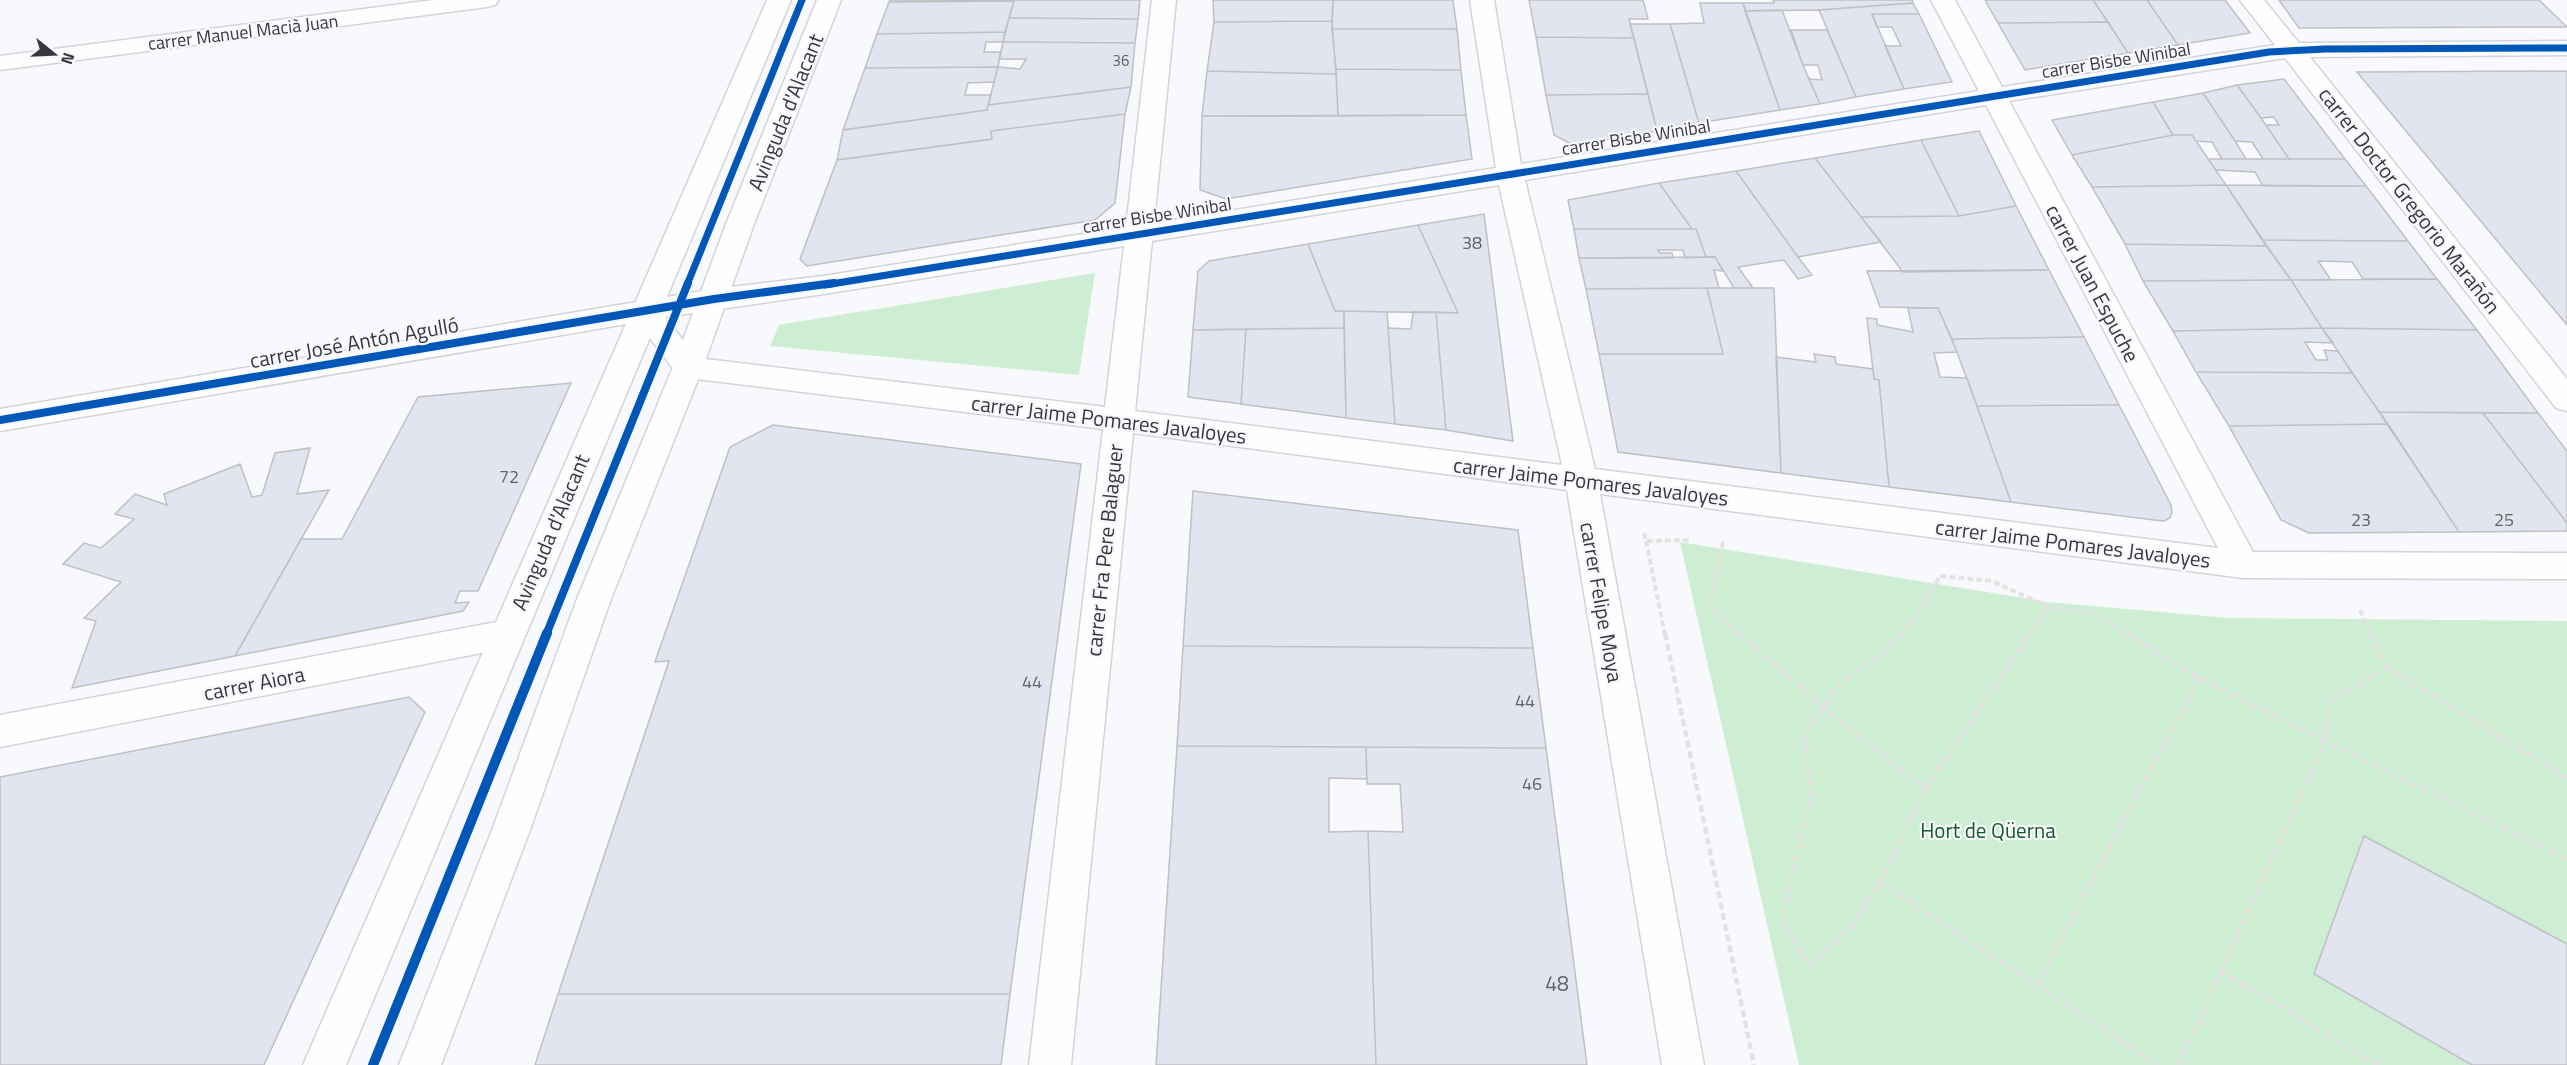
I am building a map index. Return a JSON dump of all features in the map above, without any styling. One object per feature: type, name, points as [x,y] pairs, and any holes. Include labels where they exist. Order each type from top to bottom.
[{"type":"street","name":"carrer Manuel Macià Juan","points":[[0,63],[487,0]]},
{"type":"street","name":"Avinguda d'Alacant","points":[[420,1065],[511,830],[594,599],[688,367],[740,224],[829,0]]},
{"type":"street","name":"carrer Fra Pere Balaguer","points":[[1050,1065],[1164,0]]},
{"type":"street","name":"carrer Felipe Moya","points":[[1482,0],[1510,174],[1595,481],[1683,1065]]},
{"type":"street","name":"carrer Juan Espuche","points":[[1942,0],[2243,566]]},
{"type":"street","name":"carrer Doctor Gregorio Marañón","points":[[2253,0],[2290,51],[2312,75],[2567,400]]},
{"type":"street","name":"Avinguda d'Alacant","points":[[324,1065],[645,311],[772,3]]},
{"type":"street","name":"carrer Bisbe Winibal","points":[[714,299],[765,294],[2208,61],[2290,51],[2567,48]]},
{"type":"street","name":"carrer José Antón Agulló","points":[[0,420],[714,299]]},
{"type":"street","points":[[645,311],[688,367]]},
{"type":"street","name":"carrer Jaime Pomares Javaloyes","points":[[688,367],[1595,481],[2243,566],[2567,566]]},
{"type":"street","name":"carrer Aiora","points":[[0,731],[507,634]]},
{"type":"path","points":[[1595,481],[1644,528],[1754,1065]]},
{"type":"path","points":[[1713,539],[1724,539],[1710,608],[1823,707],[1925,789]]},
{"type":"path","points":[[1646,542],[1690,540]]},
{"type":"path","points":[[2049,607],[1925,789],[1880,882],[1851,928],[1810,966],[1783,925],[1795,861],[1812,797],[1804,735],[1839,685],[1886,651],[1923,607],[1940,576],[1992,581],[2049,607],[2093,614],[2199,678],[2567,858]]},
{"type":"path","points":[[2357,604],[2387,668],[2567,778]]},
{"type":"path","points":[[2179,1065],[2325,741],[2330,700],[2387,668]]},
{"type":"path","points":[[2037,985],[2199,678]]},
{"type":"path","points":[[1880,882],[2158,1065]]},
{"type":"path","points":[[2221,971],[2378,1065]]},
{"type":"green space","points":[[1095,273],[1079,375],[770,346],[779,325]]},
{"type":"green space","name":"Hort de Qüerna","points":[[1680,542],[2047,602],[2229,618],[2567,621],[2567,1065],[1799,1065]]},
{"type":"building","points":[[890,0],[1014,0],[889,2]]},
{"type":"building","points":[[1014,0],[1140,0],[1138,19],[1009,18]]},
{"type":"building","points":[[1213,0],[1333,0],[1332,21],[1214,22]]},
{"type":"building","points":[[1333,0],[1453,0],[1457,29],[1332,29]]},
{"type":"building","points":[[1529,0],[1643,0],[1648,19],[1629,19],[1634,38],[1536,37]]},
{"type":"building","points":[[1773,0],[1912,0],[1913,3],[1819,10],[1745,11],[1743,3],[1774,3]]},
{"type":"building","points":[[1985,0],[2093,0],[2108,22],[1998,23]]},
{"type":"building","points":[[2093,0],[2147,0],[2178,45],[2128,53]]},
{"type":"building","points":[[2147,0],[2225,0],[2250,33],[2178,45]]},
{"type":"building","points":[[2279,0],[2539,0],[2567,27],[2299,28]]},
{"type":"building","points":[[1014,1],[1005,32],[877,34],[889,2]]},
{"type":"building","points":[[1700,3],[1743,3],[1780,110],[1699,123],[1670,24],[1704,23]]},
{"type":"building","points":[[1913,3],[1919,14],[1872,14],[1904,89],[1856,97],[1819,10]]},
{"type":"building","points":[[1782,10],[1820,104],[1780,110],[1745,11]]},
{"type":"building","points":[[1872,14],[1919,14],[1952,82],[1904,89],[1885,46],[1901,46],[1892,27],[1877,27]]},
{"type":"building","points":[[1009,18],[1138,19],[1135,43],[1003,42]]},
{"type":"building","points":[[1332,21],[1336,74],[1207,71],[1214,22]]},
{"type":"building","points":[[2108,22],[2128,53],[2025,70],[1998,23]]},
{"type":"building","points":[[1630,24],[1670,24],[1699,123],[1657,131]]},
{"type":"building","points":[[1332,29],[1457,29],[1461,70],[1336,69]]},
{"type":"building","points":[[1791,30],[1827,30],[1856,97],[1820,104],[1809,79],[1822,80],[1818,65],[1803,65]]},
{"type":"building","points":[[1005,32],[1003,42],[986,42],[984,52],[1001,52],[998,67],[865,68],[877,34]]},
{"type":"building","points":[[1536,37],[1634,38],[1648,94],[1546,95]]},
{"type":"building","points":[[1003,42],[1135,43],[1131,87],[988,105],[998,67],[1020,69],[1026,59],[999,59]]},
{"type":"building","points":[[998,67],[994,82],[968,83],[965,95],[991,95],[987,110],[843,130],[865,68]]},
{"type":"building","points":[[1336,69],[1461,70],[1466,115],[1338,116]]},
{"type":"building","points":[[1207,71],[1336,74],[1338,116],[1202,116]]},
{"type":"building","points":[[2567,71],[2567,325],[2357,72]]},
{"type":"building","points":[[2284,79],[2345,159],[2289,159],[2266,125],[2279,125],[2274,117],[2261,118],[2237,85]]},
{"type":"building","points":[[2237,85],[2289,159],[2263,159],[2252,142],[2235,141],[2203,93]]},
{"type":"building","points":[[1131,87],[1125,114],[991,131],[992,139],[837,160],[843,130],[987,110],[988,105]]},
{"type":"building","points":[[2203,93],[2246,159],[2222,159],[2212,142],[2196,141],[2192,135],[2173,135],[2153,102]]},
{"type":"building","points":[[1648,94],[1657,131],[1573,145],[1554,135],[1546,95]]},
{"type":"building","points":[[2153,102],[2173,135],[2072,155],[2052,120]]},
{"type":"building","points":[[1125,114],[1115,203],[1095,220],[807,266],[800,259],[837,160],[992,139],[991,131]]},
{"type":"building","points":[[1466,115],[1472,159],[1226,199],[1200,190],[1202,116]]},
{"type":"building","points":[[1979,131],[2016,206],[1959,216],[1921,140]]},
{"type":"building","points":[[2173,135],[2192,135],[2226,185],[2092,187],[2072,155]]},
{"type":"building","points":[[1921,140],[1959,216],[1861,217],[1815,158]]},
{"type":"building","points":[[1815,158],[1881,242],[1798,257],[1736,171]]},
{"type":"building","points":[[2208,159],[2345,159],[2366,186],[2263,186],[2255,172],[2216,170]]},
{"type":"building","points":[[1736,171],[1812,275],[1798,279],[1784,260],[1738,267],[1753,288],[1734,288],[1715,257],[1706,257],[1696,229],[1692,229],[1659,183]]},
{"type":"building","points":[[1659,183],[1692,229],[1574,229],[1568,200]]},
{"type":"building","points":[[2226,185],[2267,246],[2125,244],[2092,187]]},
{"type":"building","points":[[2226,185],[2366,186],[2408,241],[2262,240]]},
{"type":"building","points":[[2016,206],[2049,270],[1903,272],[1861,217],[1959,216]]},
{"type":"building","points":[[1484,214],[1513,441],[1446,430],[1436,312],[1458,313],[1418,225]]},
{"type":"building","points":[[1418,225],[1458,313],[1335,311],[1308,244]]},
{"type":"building","points":[[1574,229],[1696,229],[1706,257],[1685,258],[1683,250],[1658,250],[1660,253],[1672,253],[1673,258],[1579,258]]},
{"type":"building","points":[[2262,240],[2408,241],[2437,279],[2363,279],[2352,262],[2318,261],[2331,280],[2291,280]]},
{"type":"building","points":[[1308,244],[1335,311],[1344,311],[1344,328],[1193,330],[1198,271],[1209,261]]},
{"type":"building","points":[[2125,244],[2267,246],[2291,280],[2143,281]]},
{"type":"building","points":[[1715,257],[1723,271],[1714,270],[1719,288],[1586,289],[1579,258]]},
{"type":"building","points":[[2049,270],[2084,337],[1952,339],[1938,308],[1880,307],[1867,271]]},
{"type":"building","points":[[2437,279],[2477,330],[2322,328],[2291,280]]},
{"type":"building","points":[[2291,280],[2322,328],[2173,331],[2143,281]]},
{"type":"building","points":[[1707,288],[1774,288],[1781,473],[1618,452],[1599,354],[1723,354]]},
{"type":"building","points":[[1707,288],[1723,354],[1599,354],[1586,289]]},
{"type":"building","points":[[1908,308],[1938,308],[1957,352],[1934,353],[1940,377],[1967,378],[2011,502],[1889,487],[1879,380],[1874,379],[1867,318],[1877,319],[1877,325],[1913,332]]},
{"type":"building","points":[[1344,311],[1387,312],[1395,424],[1346,418]]},
{"type":"building","points":[[1413,312],[1436,312],[1446,430],[1395,424],[1388,328],[1411,329]]},
{"type":"building","points":[[1344,328],[1346,418],[1241,404],[1246,329]]},
{"type":"building","points":[[2322,328],[2477,330],[2538,413],[2379,412]]},
{"type":"building","points":[[2322,328],[2333,343],[2305,342],[2316,360],[2328,360],[2324,350],[2338,351],[2352,373],[2196,372],[2173,331]]},
{"type":"building","points":[[1246,329],[1241,404],[1188,397],[1193,330]]},
{"type":"building","points":[[2084,337],[2119,405],[1977,406],[1952,339]]},
{"type":"building","points":[[1814,354],[1835,357],[1836,364],[1873,369],[1874,379],[1879,380],[1889,487],[1781,473],[1776,357],[1816,362]]},
{"type":"building","points":[[2196,372],[2352,373],[2388,424],[2229,426]]},
{"type":"building","points":[[571,383],[478,591],[460,591],[455,603],[469,602],[463,611],[235,656],[301,539],[342,539],[418,397]]},
{"type":"building","points":[[2119,405],[2171,505],[2170,518],[2164,521],[2154,520],[2011,502],[1977,406]]},
{"type":"building","points":[[2379,412],[2483,413],[2567,523],[2567,531],[2459,532]]},
{"type":"building","points":[[2483,413],[2538,413],[2567,451],[2567,523]]},
{"type":"building","points":[[2388,424],[2459,532],[2309,533],[2281,520],[2229,426]]},
{"type":"building","points":[[773,425],[1081,464],[1010,994],[558,994],[669,661],[655,662],[730,447]]},
{"type":"building","points":[[310,448],[297,494],[329,490],[235,656],[72,688],[96,621],[84,618],[121,582],[63,564],[84,543],[101,548],[134,519],[115,514],[135,494],[167,505],[164,494],[240,464],[252,497],[262,495],[275,453]]},
{"type":"building","points":[[1193,491],[1518,530],[1533,648],[1183,646]]},
{"type":"building","points":[[1183,646],[1533,648],[1546,748],[1177,746]]},
{"type":"building","points":[[409,697],[425,712],[264,1065],[0,1065],[0,777]]},
{"type":"building","points":[[1177,746],[1366,747],[1367,779],[1329,778],[1329,832],[1368,831],[1376,1065],[1156,1065]]},
{"type":"building","points":[[1366,747],[1546,748],[1587,1065],[1376,1065],[1368,831],[1403,832],[1400,784],[1367,784]]},
{"type":"building","points":[[2364,836],[2567,944],[2567,1065],[2472,1065],[2314,974]]},
{"type":"building","points":[[558,994],[1010,994],[1001,1065],[535,1065]]},
{"type":"cycle path","points":[[373,1065],[802,0]]},
{"type":"cycle path","points":[[0,420],[714,299],[824,285],[2269,52],[2325,49],[2567,48]]}]
